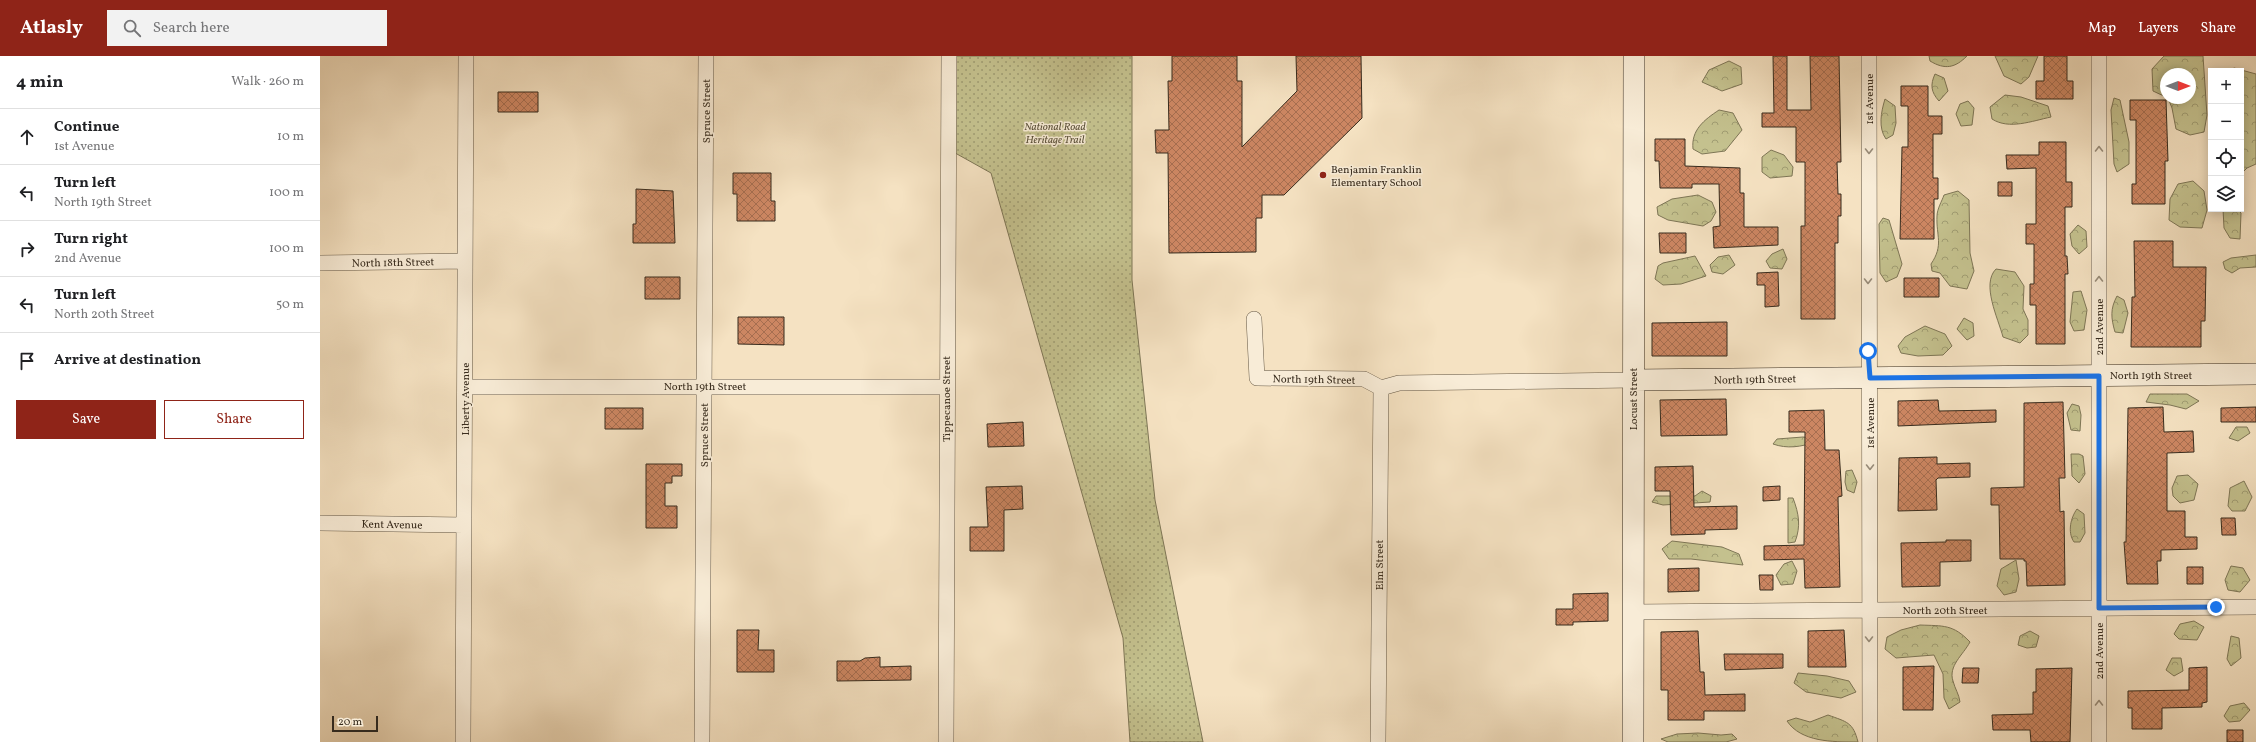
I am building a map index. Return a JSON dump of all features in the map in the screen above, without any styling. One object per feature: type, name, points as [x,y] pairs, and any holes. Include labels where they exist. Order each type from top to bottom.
[{"type":"street","name":"Liberty Avenue","points":[[464,742],[466,56]]},
{"type":"street","name":"Spruce Street","points":[[702,742],[706,56]]},
{"type":"street","name":"Tippecanoe Street","points":[[946,742],[946,386],[949,56]]},
{"type":"street","name":"Locust Street","points":[[1633,742],[1634,56]]},
{"type":"street","name":"1st Avenue","points":[[1869,56],[1870,742]]},
{"type":"street","name":"2nd Avenue","points":[[2099,56],[2099,742]]},
{"type":"street","name":"North 18th Street","points":[[320,263],[465,261]]},
{"type":"street","name":"North 19th Street","points":[[1254,319],[1257,378],[1364,379],[1381,388],[1399,383],[2256,374]]},
{"type":"street","name":"North 19th Street","points":[[465,387],[704,385],[946,386]]},
{"type":"street","name":"Elm Street","points":[[1378,742],[1381,388]]},
{"type":"street","name":"Kent Avenue","points":[[320,523],[464,525]]},
{"type":"street","name":"North 20th Street","points":[[1633,612],[2256,607]]},
{"type":"green space","name":"National Road Heritage Trail","points":[[949,56],[1132,56],[1132,280],[1155,500],[1203,742],[1130,742],[1123,638],[991,173],[948,149]]},
{"type":"green space","points":[[1929,56],[1967,56],[1954,65],[1945,67],[1930,61]]},
{"type":"green space","points":[[1995,56],[2038,56],[2029,77],[2021,84],[2004,76]]},
{"type":"green space","points":[[2164,56],[2203,56],[2207,115],[2204,132],[2190,135],[2176,129],[2170,104],[2196,104],[2196,68],[2160,68],[2160,94],[2153,91],[2152,69]]},
{"type":"green space","points":[[1729,61],[1741,67],[1742,84],[1722,91],[1702,82],[1709,70]]},
{"type":"green space","points":[[2244,71],[2256,74],[2256,164],[2244,171]]},
{"type":"green space","points":[[1935,74],[1944,78],[1948,91],[1939,101],[1934,95],[1932,88],[1932,82]]},
{"type":"green space","points":[[2005,95],[2021,97],[2048,106],[2051,117],[2021,124],[2006,124],[1992,119],[1990,107]]},
{"type":"green space","points":[[2114,98],[2120,100],[2129,142],[2129,164],[2117,172],[2114,164],[2111,110]]},
{"type":"green space","points":[[1885,99],[1895,106],[1896,123],[1893,135],[1886,139],[1883,135],[1881,125],[1881,114]]},
{"type":"green space","points":[[1968,101],[1974,108],[1972,125],[1961,126],[1956,114],[1960,104]]},
{"type":"green space","points":[[1719,110],[1733,113],[1742,130],[1725,151],[1702,154],[1693,149],[1694,136],[1700,126]]},
{"type":"green space","points":[[1771,150],[1784,155],[1793,167],[1792,176],[1770,178],[1762,172],[1762,157]]},
{"type":"green space","points":[[2193,181],[2204,191],[2207,210],[2202,228],[2180,227],[2169,220],[2170,199],[2178,184]]},
{"type":"green space","points":[[1958,191],[1969,200],[1970,253],[1974,271],[1967,289],[1950,286],[1940,273],[1932,271],[1931,264],[1938,246],[1937,213],[1944,195]]},
{"type":"green space","points":[[1698,195],[1712,202],[1716,212],[1711,221],[1703,226],[1668,220],[1658,215],[1657,207],[1672,199]]},
{"type":"green space","points":[[2223,212],[2241,213],[2240,239],[2230,238],[2224,228]]},
{"type":"green space","points":[[1883,218],[1889,220],[1902,264],[1897,277],[1886,282],[1880,273],[1879,224]]},
{"type":"green space","points":[[2078,225],[2086,231],[2087,247],[2079,254],[2072,246],[2070,234]]},
{"type":"green space","points":[[1783,249],[1787,259],[1782,269],[1770,268],[1766,261],[1772,254]]},
{"type":"green space","points":[[1729,255],[1735,265],[1723,274],[1712,272],[1710,265],[1718,257]]},
{"type":"green space","points":[[2256,255],[2256,267],[2240,268],[2232,273],[2225,269],[2223,262],[2231,258]]},
{"type":"green space","points":[[1695,256],[1706,276],[1681,284],[1663,285],[1655,279],[1658,266],[1663,263]]},
{"type":"green space","points":[[1996,269],[2015,272],[2024,286],[2023,309],[2028,320],[2028,335],[2020,343],[2003,337],[1990,292],[1992,275]]},
{"type":"green space","points":[[2081,291],[2087,310],[2084,330],[2074,331],[2070,322],[2073,292]]},
{"type":"green space","points":[[2117,296],[2124,300],[2128,313],[2123,333],[2115,332],[2113,322],[2112,309]]},
{"type":"green space","points":[[1964,318],[1973,323],[1974,336],[1967,340],[1957,329]]},
{"type":"green space","points":[[1925,326],[1945,334],[1952,346],[1943,355],[1918,356],[1901,353],[1898,346],[1905,337]]},
{"type":"green space","points":[[2150,394],[2187,394],[2199,401],[2186,409],[2146,402]]},
{"type":"green space","points":[[2072,404],[2079,406],[2081,415],[2080,431],[2071,430],[2067,413]]},
{"type":"green space","points":[[2236,427],[2247,427],[2250,433],[2238,441],[2229,438]]},
{"type":"green space","points":[[1803,437],[1814,438],[1815,442],[1794,447],[1773,444],[1777,439]]},
{"type":"green space","points":[[2071,454],[2079,454],[2083,456],[2085,474],[2079,483],[2072,476]]},
{"type":"green space","points":[[1852,470],[1857,482],[1854,493],[1847,490],[1845,482],[1846,471]]},
{"type":"green space","points":[[2188,475],[2198,484],[2194,500],[2180,503],[2173,496],[2172,488],[2177,476]]},
{"type":"green space","points":[[2244,481],[2252,497],[2245,511],[2232,511],[2228,506],[2230,488]]},
{"type":"green space","points":[[1702,491],[1711,496],[1710,502],[1663,505],[1652,502],[1656,496],[1695,496]]},
{"type":"green space","points":[[1788,498],[1793,498],[1797,509],[1799,525],[1795,542],[1788,543]]},
{"type":"green space","points":[[2077,509],[2084,514],[2085,533],[2080,542],[2074,542],[2070,529],[2073,516]]},
{"type":"green space","points":[[1672,541],[1722,547],[1739,554],[1743,565],[1691,559],[1669,559],[1662,549]]},
{"type":"green space","points":[[2016,560],[2019,579],[2016,592],[2004,595],[1997,586],[2001,569]]},
{"type":"green space","points":[[1792,561],[1797,571],[1793,584],[1781,585],[1776,575],[1784,564]]},
{"type":"green space","points":[[2231,566],[2243,568],[2250,580],[2240,592],[2228,590],[2225,580]]},
{"type":"green space","points":[[2194,621],[2204,627],[2197,640],[2179,639],[2174,634],[2180,624]]},
{"type":"green space","points":[[1920,625],[1941,626],[1953,629],[1970,642],[1954,665],[1952,676],[1960,702],[1949,709],[1944,698],[1943,674],[1934,655],[1896,658],[1885,649],[1887,637],[1901,630]]},
{"type":"green space","points":[[2030,631],[2039,636],[2036,647],[2027,648],[2018,645],[2020,636]]},
{"type":"green space","points":[[2231,636],[2239,638],[2241,658],[2231,666],[2227,659]]},
{"type":"green space","points":[[2172,658],[2181,658],[2183,671],[2174,676],[2166,670]]},
{"type":"green space","points":[[1798,673],[1827,676],[1849,681],[1856,692],[1841,698],[1806,692],[1794,683]]},
{"type":"green space","points":[[2244,703],[2250,710],[2240,721],[2229,722],[2224,716],[2230,706]]},
{"type":"green space","points":[[1828,715],[1845,721],[1854,730],[1858,742],[1828,741],[1809,737],[1793,728],[1787,721],[1796,718],[1810,722]]},
{"type":"green space","points":[[1698,733],[1721,735],[1732,734],[1737,739],[1726,742],[1668,742],[1661,739],[1677,734]]},
{"type":"building","points":[[1172,56],[1237,56],[1237,81],[1242,81],[1242,147],[1297,91],[1296,56],[1361,56],[1362,118],[1284,195],[1262,195],[1262,218],[1256,218],[1256,252],[1169,253],[1168,153],[1156,153],[1155,130],[1169,130],[1168,81],[1172,81]]},
{"type":"building","points":[[1773,56],[1787,56],[1787,110],[1811,110],[1810,56],[1839,56],[1841,162],[1837,162],[1838,194],[1841,194],[1841,216],[1838,216],[1838,243],[1835,243],[1835,319],[1801,319],[1801,226],[1805,226],[1805,162],[1796,162],[1796,127],[1762,127],[1762,113],[1774,113]]},
{"type":"building","points":[[2044,56],[2067,56],[2067,81],[2073,81],[2073,99],[2036,99],[2036,81],[2044,81]]},
{"type":"building","points":[[1901,86],[1928,86],[1928,116],[1942,116],[1942,134],[1933,134],[1933,178],[1938,178],[1938,199],[1934,199],[1934,239],[1900,239],[1902,147],[1908,147],[1908,106],[1901,106]]},
{"type":"building","points":[[498,92],[538,92],[538,112],[498,112]]},
{"type":"building","points":[[2130,100],[2160,100],[2160,104],[2166,104],[2168,161],[2165,161],[2165,204],[2132,204],[2132,184],[2136,184],[2136,120],[2130,120]]},
{"type":"building","points":[[1655,139],[1685,139],[1685,166],[1740,168],[1740,193],[1744,193],[1744,227],[1778,227],[1778,245],[1714,248],[1713,227],[1720,226],[1719,184],[1692,184],[1692,188],[1660,188],[1659,161],[1655,161]]},
{"type":"building","points":[[2039,142],[2066,142],[2066,182],[2072,182],[2072,207],[2065,207],[2065,256],[2067,256],[2068,274],[2065,274],[2065,344],[2036,344],[2036,305],[2030,305],[2030,284],[2034,284],[2034,244],[2026,244],[2026,224],[2036,224],[2036,168],[2007,169],[2006,155],[2039,155]]},
{"type":"building","points":[[733,173],[771,173],[771,201],[775,201],[775,221],[737,221],[737,194],[733,194]]},
{"type":"building","points":[[1998,182],[2012,182],[2012,196],[1998,196]]},
{"type":"building","points":[[636,189],[673,191],[675,243],[633,243],[633,224],[636,224]]},
{"type":"building","points":[[1659,233],[1686,233],[1686,253],[1660,253]]},
{"type":"building","points":[[2134,241],[2173,241],[2173,267],[2206,267],[2205,321],[2201,321],[2201,347],[2131,347],[2132,297],[2135,297]]},
{"type":"building","points":[[1778,272],[1779,306],[1765,307],[1765,285],[1757,285],[1757,273]]},
{"type":"building","points":[[645,277],[680,277],[680,299],[645,299]]},
{"type":"building","points":[[1904,278],[1939,278],[1939,297],[1904,297]]},
{"type":"building","points":[[738,317],[784,317],[784,345],[738,344]]},
{"type":"building","points":[[1727,322],[1727,356],[1652,356],[1652,323]]},
{"type":"building","points":[[1726,399],[1727,435],[1661,436],[1660,400]]},
{"type":"building","points":[[1938,400],[1939,411],[1996,410],[1996,422],[1898,426],[1898,401]]},
{"type":"building","points":[[2063,402],[2065,478],[2059,478],[2060,512],[2064,511],[2065,585],[2027,586],[2026,561],[2024,561],[2024,559],[2000,559],[1999,505],[1991,505],[1991,488],[2024,487],[2024,403]]},
{"type":"building","points":[[2163,407],[2164,432],[2193,431],[2194,452],[2167,453],[2167,511],[2185,511],[2185,537],[2197,537],[2197,549],[2161,550],[2161,561],[2157,561],[2158,584],[2127,584],[2124,542],[2126,542],[2128,408]]},
{"type":"building","points":[[2256,407],[2256,422],[2221,422],[2221,408]]},
{"type":"building","points":[[605,408],[643,408],[643,429],[605,429]]},
{"type":"building","points":[[1824,410],[1825,450],[1839,450],[1842,496],[1838,497],[1840,587],[1805,588],[1804,559],[1764,560],[1764,546],[1804,545],[1805,432],[1789,432],[1789,411]]},
{"type":"building","points":[[1023,422],[1024,446],[988,447],[987,424]]},
{"type":"building","points":[[1937,457],[1937,464],[1970,463],[1970,477],[1938,478],[1936,480],[1937,510],[1898,511],[1899,458]]},
{"type":"building","points":[[646,464],[682,464],[682,476],[672,476],[672,483],[665,483],[665,506],[677,506],[677,528],[646,528]]},
{"type":"building","points":[[1693,466],[1694,507],[1737,506],[1737,529],[1705,530],[1705,534],[1671,535],[1670,491],[1655,491],[1655,467]]},
{"type":"building","points":[[1022,486],[1023,509],[1004,510],[1004,551],[970,551],[970,527],[988,527],[986,487]]},
{"type":"building","points":[[1780,486],[1780,500],[1763,501],[1763,487]]},
{"type":"building","points":[[2221,518],[2235,518],[2236,535],[2222,535]]},
{"type":"building","points":[[1946,540],[1971,540],[1971,561],[1940,562],[1940,586],[1902,587],[1901,543],[1946,542]]},
{"type":"building","points":[[2187,567],[2203,567],[2203,584],[2187,584]]},
{"type":"building","points":[[1699,568],[1699,591],[1668,592],[1668,569]]},
{"type":"building","points":[[1759,575],[1773,575],[1773,590],[1760,590]]},
{"type":"building","points":[[1608,593],[1608,621],[1573,622],[1573,625],[1556,625],[1556,609],[1573,609],[1573,594]]},
{"type":"building","points":[[737,630],[759,630],[758,650],[774,650],[774,672],[737,672]]},
{"type":"building","points":[[1844,630],[1846,667],[1808,667],[1808,631]]},
{"type":"building","points":[[1698,631],[1700,672],[1704,672],[1705,695],[1745,694],[1745,711],[1704,711],[1704,720],[1668,720],[1668,690],[1661,690],[1661,632]]},
{"type":"building","points":[[1724,654],[1783,654],[1783,668],[1725,670]]},
{"type":"building","points":[[880,657],[880,667],[911,666],[911,680],[837,681],[837,661],[860,661],[865,658]]},
{"type":"building","points":[[1934,666],[1933,710],[1903,710],[1903,667]]},
{"type":"building","points":[[2207,667],[2207,702],[2202,703],[2202,707],[2162,708],[2162,729],[2132,729],[2132,708],[2128,708],[2128,691],[2189,690],[2189,668]]},
{"type":"building","points":[[1963,668],[1979,668],[1978,683],[1962,683]]},
{"type":"building","points":[[2072,668],[2070,742],[2031,742],[2030,730],[1993,730],[1992,715],[2033,714],[2033,692],[2036,692],[2036,669]]},
{"type":"building","points":[[2227,730],[2243,730],[2243,742],[2227,742]]},
{"type":"place","name":"Benjamin Franklin Elementary School","points":[[1323,175]]},
{"type":"route","points":[[1868,351],[1870,378],[2099,376],[2099,608],[2216,607]]}]
